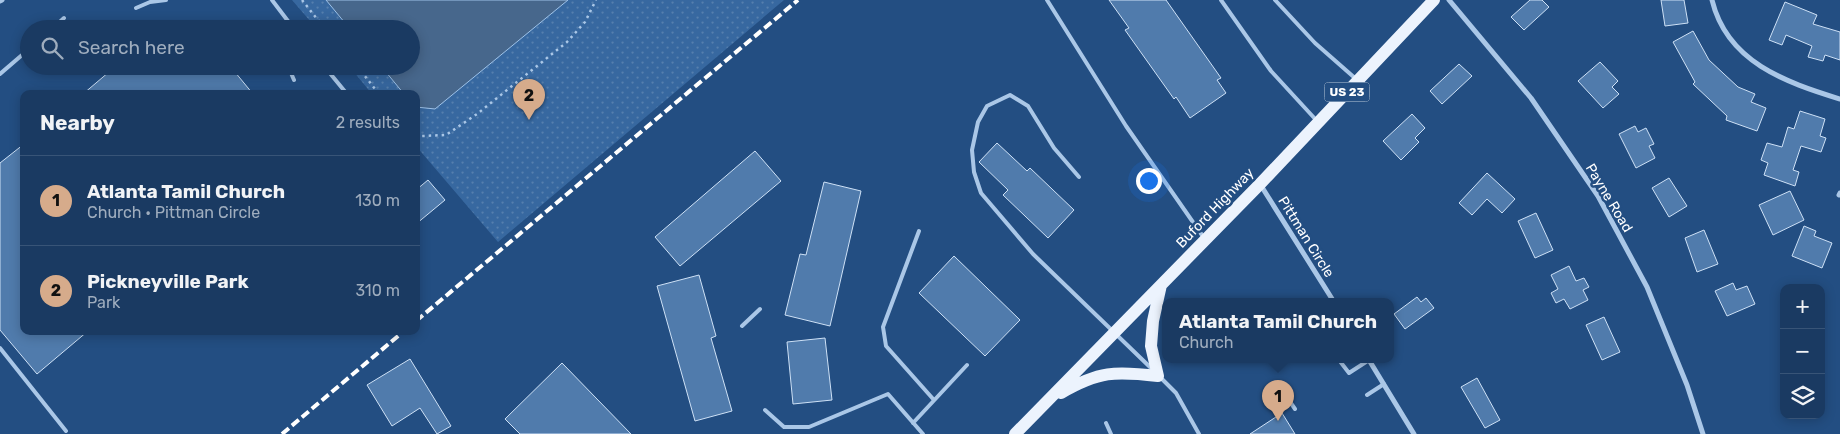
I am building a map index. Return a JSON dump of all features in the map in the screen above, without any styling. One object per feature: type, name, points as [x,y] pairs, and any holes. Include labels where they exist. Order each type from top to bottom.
[{"type":"main road","name":"Buford Highway","points":[[1014,434],[1260,184],[1434,0]]},
{"type":"main road","points":[[1046,402],[1084,380],[1120,372],[1158,376],[1151,346],[1153,321],[1161,285]]},
{"type":"street","name":"Payne Road","points":[[1449,0],[1531,98],[1598,196],[1647,287],[1687,385],[1704,434]]},
{"type":"street","points":[[1712,0],[1722,29],[1735,45],[1760,66],[1791,83],[1840,99]]},
{"type":"street","name":"Pittman Circle","points":[[1260,184],[1331,298]]},
{"type":"street","points":[[1371,363],[1414,434]]},
{"type":"lane","points":[[136,8],[150,2],[166,0]]},
{"type":"lane","points":[[272,0],[287,20]]},
{"type":"lane","points":[[1047,0],[1126,126],[1205,240]]},
{"type":"lane","points":[[1221,0],[1271,71],[1318,122]]},
{"type":"lane","points":[[1275,0],[1315,43],[1358,80]]},
{"type":"lane","points":[[0,74],[20,57]]},
{"type":"lane","points":[[292,75],[294,80]]},
{"type":"lane","points":[[331,75],[344,90]]},
{"type":"lane","points":[[1079,178],[1054,148],[1028,106],[1010,95],[987,106],[978,122],[972,150],[974,172],[981,193],[1032,254],[1115,332],[1176,393],[1199,434]]},
{"type":"lane","points":[[919,231],[883,327],[886,346],[934,400]]},
{"type":"lane","points":[[742,326],[760,310]]},
{"type":"lane","points":[[0,348],[66,431]]},
{"type":"lane","points":[[1341,363],[1349,373],[1364,363]]},
{"type":"lane","points":[[913,423],[967,365]]},
{"type":"lane","points":[[1367,395],[1384,384]]},
{"type":"lane","points":[[1279,386],[1295,409]]},
{"type":"lane","points":[[765,410],[784,427],[809,427],[888,394],[923,434]]},
{"type":"lane","points":[[1106,423],[1111,434]]},
{"type":"path","points":[[302,0],[318,20]]},
{"type":"path","points":[[420,135],[446,135],[477,114],[514,82],[567,42],[585,22],[596,0]]},
{"type":"path","points":[[364,75],[376,90]]},
{"type":"shaded area","points":[[292,0],[784,0],[498,242],[420,151],[420,90],[369,90],[356,75],[420,75],[420,20],[309,20]]},
{"type":"shaded area","points":[[326,0],[568,0],[435,109],[420,107],[420,90],[401,90],[388,75],[420,75],[420,20],[343,20]]},
{"type":"building","points":[[1109,0],[1166,0],[1221,78],[1217,80],[1226,93],[1190,118],[1176,97],[1174,99],[1125,30],[1129,28]]},
{"type":"building","points":[[1530,0],[1542,0],[1549,7],[1524,30],[1511,17]]},
{"type":"building","points":[[1661,0],[1684,0],[1688,23],[1665,26]]},
{"type":"building","points":[[1785,2],[1817,15],[1813,24],[1840,32],[1840,60],[1825,55],[1823,61],[1808,57],[1812,46],[1786,35],[1782,45],[1769,40]]},
{"type":"building","points":[[1693,31],[1709,60],[1738,87],[1755,94],[1751,102],[1766,108],[1757,131],[1726,120],[1727,116],[1693,84],[1695,82],[1673,42]]},
{"type":"building","points":[[1600,62],[1618,81],[1612,87],[1619,94],[1603,108],[1578,81]]},
{"type":"building","points":[[1459,64],[1472,76],[1442,104],[1430,91]]},
{"type":"building","points":[[105,75],[237,75],[250,90],[88,90]]},
{"type":"building","points":[[1800,111],[1825,119],[1820,136],[1826,138],[1821,152],[1801,146],[1793,170],[1799,172],[1795,186],[1764,175],[1768,163],[1761,160],[1767,143],[1782,147],[1788,127],[1794,129]]},
{"type":"building","points":[[1412,114],[1425,128],[1415,138],[1419,142],[1401,160],[1383,141]]},
{"type":"building","points":[[1635,126],[1638,132],[1646,128],[1654,144],[1649,146],[1655,158],[1636,168],[1619,134]]},
{"type":"building","points":[[997,143],[1027,171],[1030,168],[1074,210],[1048,238],[1003,195],[1008,190],[979,162]]},
{"type":"building","points":[[20,147],[20,335],[83,335],[37,374],[0,330],[0,163]]},
{"type":"building","points":[[755,151],[781,181],[680,266],[655,237]]},
{"type":"building","points":[[1487,173],[1515,199],[1502,213],[1487,199],[1472,215],[1459,203]]},
{"type":"building","points":[[1669,178],[1687,206],[1669,217],[1652,188]]},
{"type":"building","points":[[428,180],[445,200],[420,221],[420,187]]},
{"type":"building","points":[[824,182],[861,191],[830,326],[785,315],[800,254],[806,255]]},
{"type":"building","points":[[1790,191],[1804,220],[1773,235],[1759,205]]},
{"type":"building","points":[[1536,213],[1553,250],[1535,258],[1518,221]]},
{"type":"building","points":[[1804,226],[1816,231],[1814,236],[1832,243],[1822,268],[1792,256]]},
{"type":"building","points":[[1704,230],[1718,264],[1697,272],[1685,238]]},
{"type":"building","points":[[954,256],[1020,320],[985,356],[919,293]]},
{"type":"building","points":[[1569,266],[1576,281],[1584,278],[1589,287],[1583,290],[1588,300],[1570,309],[1564,299],[1556,303],[1551,293],[1558,289],[1551,275]]},
{"type":"building","points":[[699,275],[716,336],[711,338],[732,411],[695,421],[657,286]]},
{"type":"building","points":[[1733,283],[1736,290],[1747,286],[1755,304],[1727,316],[1715,291]]},
{"type":"building","points":[[1417,297],[1421,302],[1426,298],[1434,308],[1405,329],[1394,314]]},
{"type":"building","points":[[1604,317],[1620,352],[1602,360],[1586,325]]},
{"type":"building","points":[[825,338],[832,400],[793,404],[787,342]]},
{"type":"building","points":[[410,359],[451,426],[437,434],[420,408],[392,426],[367,385]]},
{"type":"building","points":[[562,363],[631,434],[520,434],[505,419]]},
{"type":"building","points":[[1477,378],[1500,420],[1485,428],[1461,387]]},
{"type":"building","points":[[1282,413],[1295,434],[1250,434]]},
{"type":"railway","points":[[420,318],[798,0]]},
{"type":"railway","points":[[282,434],[399,335]]},
{"type":"place","name":"Pickneyville Park","points":[[529,120]]},
{"type":"place","name":"Atlanta Tamil Church","points":[[1278,421]]}]
